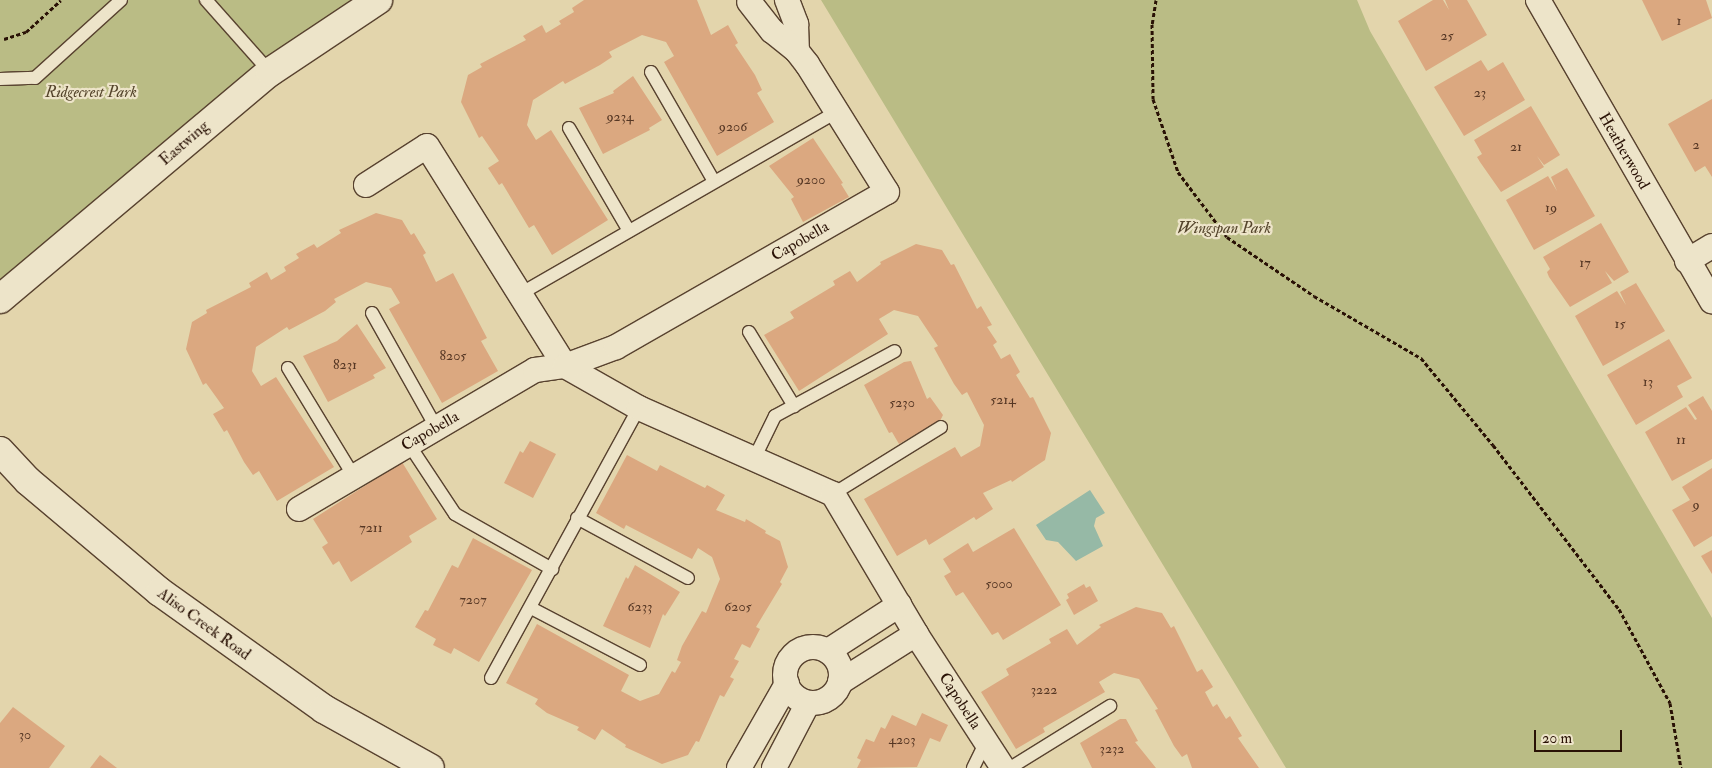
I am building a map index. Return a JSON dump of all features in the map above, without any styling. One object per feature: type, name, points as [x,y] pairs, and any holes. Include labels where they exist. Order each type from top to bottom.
[{"type":"main road","name":"Eastwing","points":[[0,299],[270,72],[378,0]]},
{"type":"main road","name":"Aliso Creek Road","points":[[0,451],[28,482],[160,592],[324,709],[430,768]]},
{"type":"street","name":"Capobella","points":[[747,1],[764,3],[772,0]]},
{"type":"street","points":[[786,0],[796,24],[797,51]]},
{"type":"street","name":"Heatherwood","points":[[1538,0],[1712,301]]},
{"type":"street","name":"Capobella","points":[[299,509],[408,443],[535,370],[565,366],[616,347],[887,192],[797,51],[772,31],[747,1]]},
{"type":"street","points":[[366,185],[427,146],[565,366],[639,408],[833,494]]},
{"type":"street","points":[[1687,260],[1712,246]]},
{"type":"street","name":"Capobella","points":[[833,494],[916,634],[1003,768]]},
{"type":"street","points":[[828,652],[899,605]]},
{"type":"street","points":[[840,682],[839,665],[828,652],[811,648],[796,654],[786,667],[787,684],[795,696],[808,703],[828,699],[840,682],[916,634]]},
{"type":"street","points":[[739,768],[787,684]]},
{"type":"street","points":[[774,768],[808,703]]},
{"type":"lane","points":[[0,79],[35,78],[120,0]]},
{"type":"lane","points":[[206,0],[270,72]]},
{"type":"lane","points":[[651,72],[713,180]]},
{"type":"lane","points":[[520,294],[629,232],[713,180],[837,112]]},
{"type":"lane","points":[[569,128],[629,232]]},
{"type":"lane","points":[[372,313],[436,427]]},
{"type":"lane","points":[[749,332],[794,406]]},
{"type":"lane","points":[[754,459],[774,416],[895,351]]},
{"type":"lane","points":[[288,368],[354,475]]},
{"type":"lane","points":[[491,678],[639,408]]},
{"type":"lane","points":[[833,494],[941,427]]},
{"type":"lane","points":[[408,443],[455,514],[552,569]]},
{"type":"lane","points":[[577,518],[688,578]]},
{"type":"lane","points":[[531,608],[640,665]]},
{"type":"lane","points":[[1010,768],[1110,706]]},
{"type":"lane","points":[[973,768],[986,741]]},
{"type":"path","points":[[4,39],[26,32],[61,0]]},
{"type":"path","points":[[1156,0],[1152,24],[1153,99],[1178,172],[1227,237],[1314,296],[1421,358],[1493,445],[1619,609],[1670,703],[1681,768]]},
{"type":"green space","name":"Ridgecrest Park","points":[[0,0],[367,0],[0,300]]},
{"type":"green space","name":"Wingspan Park","points":[[821,0],[1357,0],[1370,31],[1712,618],[1712,768],[1286,768]]},
{"type":"shaded area","points":[[1090,490],[1105,513],[1096,518],[1094,526],[1103,546],[1076,561],[1058,542],[1046,540],[1036,525]]},
{"type":"building","points":[[584,0],[697,0],[711,35],[728,25],[738,43],[735,45],[755,75],[762,90],[757,93],[774,122],[717,156],[664,62],[674,56],[666,42],[642,35],[609,52],[612,57],[600,65],[565,84],[563,81],[533,100],[527,125],[536,140],[551,130],[608,220],[552,255],[534,225],[529,228],[502,183],[499,185],[488,168],[499,161],[482,136],[479,138],[461,102],[468,75],[482,67],[480,64],[526,40],[523,36],[542,25],[546,33],[561,24],[559,21],[574,12],[572,8]]},
{"type":"building","points":[[1433,0],[1443,0],[1449,10],[1445,0],[1467,0],[1487,35],[1426,71],[1398,21]]},
{"type":"building","points":[[1642,0],[1706,0],[1712,18],[1662,41]]},
{"type":"building","points":[[1481,60],[1488,71],[1503,62],[1525,100],[1464,136],[1434,87]]},
{"type":"building","points":[[633,76],[662,120],[649,128],[650,130],[603,154],[579,108],[614,93],[613,91]]},
{"type":"building","points":[[1712,99],[1712,177],[1705,166],[1695,172],[1668,124]]},
{"type":"building","points":[[1531,106],[1560,155],[1544,165],[1537,156],[1544,167],[1501,192],[1477,157],[1482,154],[1474,140]]},
{"type":"building","points":[[813,138],[843,183],[841,184],[849,197],[803,222],[791,199],[794,197],[769,166]]},
{"type":"building","points":[[1567,168],[1595,216],[1534,250],[1506,200],[1548,176],[1557,191],[1551,177]]},
{"type":"building","points":[[376,213],[402,220],[411,235],[414,233],[426,253],[423,255],[436,282],[453,273],[487,338],[481,341],[498,371],[442,403],[389,309],[400,303],[391,288],[366,282],[334,299],[336,302],[325,311],[289,330],[287,327],[256,347],[252,371],[261,386],[276,377],[334,467],[277,501],[259,471],[253,475],[227,430],[224,432],[213,414],[224,408],[206,383],[203,385],[186,349],[192,322],[207,313],[206,310],[251,287],[249,283],[267,272],[271,280],[286,271],[284,267],[299,258],[296,254],[314,244],[317,248],[341,233],[339,230]]},
{"type":"building","points":[[1601,223],[1629,272],[1614,281],[1605,271],[1612,283],[1570,307],[1549,277],[1547,272],[1550,269],[1543,257]]},
{"type":"building","points":[[916,244],[942,250],[951,265],[954,264],[977,309],[981,306],[992,325],[987,327],[997,342],[993,345],[1001,359],[1010,354],[1020,372],[1016,375],[1030,398],[1033,397],[1051,433],[1045,460],[1012,482],[1011,480],[983,493],[993,509],[976,520],[974,517],[929,545],[926,539],[897,556],[864,499],[955,447],[961,457],[980,446],[984,425],[967,392],[962,395],[954,384],[934,348],[938,346],[918,316],[894,310],[879,319],[888,334],[799,391],[764,335],[794,318],[790,312],[835,285],[833,281],[850,271],[857,282],[881,264],[880,262]]},
{"type":"building","points":[[1636,283],[1665,331],[1603,366],[1575,316],[1617,291],[1626,305],[1620,292]]},
{"type":"building","points":[[357,324],[386,368],[373,375],[375,378],[328,402],[303,356],[337,341]]},
{"type":"building","points":[[1669,339],[1692,378],[1677,386],[1683,397],[1636,425],[1607,375]]},
{"type":"building","points":[[911,361],[927,399],[930,397],[943,415],[940,421],[899,444],[892,432],[889,433],[864,385],[904,362]]},
{"type":"building","points":[[1703,396],[1712,411],[1712,459],[1672,481],[1645,432],[1686,407],[1695,420],[1697,419],[1688,405]]},
{"type":"building","points":[[530,441],[556,454],[533,498],[504,483],[520,451],[523,453]]},
{"type":"building","points":[[627,455],[657,471],[660,465],[705,488],[707,485],[725,495],[716,510],[745,522],[746,519],[780,541],[788,567],[780,582],[782,584],[756,627],[760,629],[750,648],[742,644],[734,659],[739,661],[730,677],[734,679],[724,697],[720,695],[699,742],[696,741],[688,755],[662,764],[625,747],[626,745],[602,729],[595,740],[577,730],[579,727],[547,713],[535,704],[538,699],[506,683],[537,624],[629,675],[621,691],[640,701],[659,694],[672,671],[675,673],[681,662],[677,660],[682,646],[702,611],[706,613],[720,579],[712,557],[698,548],[692,559],[626,525],[624,529],[596,513]]},
{"type":"building","points":[[402,462],[437,519],[409,536],[412,542],[351,582],[339,561],[333,565],[322,547],[328,543],[313,519]]},
{"type":"building","points":[[1712,468],[1712,536],[1694,547],[1672,510],[1690,500],[1682,487]]},
{"type":"building","points":[[1014,528],[1061,605],[1003,640],[998,632],[992,635],[963,592],[956,596],[944,576],[951,572],[943,559],[968,543],[973,552]]},
{"type":"building","points":[[473,538],[532,570],[479,662],[454,648],[451,654],[433,645],[436,639],[415,627],[425,610],[428,611],[452,565],[458,568]]},
{"type":"building","points":[[1712,550],[1712,574],[1701,556]]},
{"type":"building","points":[[635,565],[680,592],[665,616],[663,614],[650,648],[603,626],[626,577],[628,579]]},
{"type":"building","points":[[1084,584],[1086,588],[1090,586],[1098,601],[1074,615],[1066,600],[1069,598],[1067,594]]},
{"type":"building","points":[[1136,607],[1162,613],[1171,628],[1174,626],[1197,672],[1202,669],[1213,687],[1205,692],[1213,707],[1217,704],[1226,719],[1230,716],[1242,736],[1238,738],[1259,768],[1192,768],[1187,754],[1182,757],[1174,746],[1155,710],[1158,709],[1139,679],[1114,673],[1099,682],[1105,692],[1043,728],[1045,732],[1016,749],[981,692],[1009,675],[1006,669],[1051,643],[1049,639],[1067,629],[1077,645],[1101,627],[1099,625]]},
{"type":"building","points":[[13,707],[65,746],[49,768],[0,768],[0,723]]},
{"type":"building","points":[[922,713],[948,725],[940,742],[930,738],[917,767],[857,768],[861,760],[857,758],[866,739],[874,742],[881,727],[885,729],[892,715],[916,726]]},
{"type":"building","points":[[1120,719],[1126,719],[1138,741],[1135,742],[1156,768],[1092,768],[1080,743]]},
{"type":"building","points":[[100,755],[117,768],[90,768]]}]
